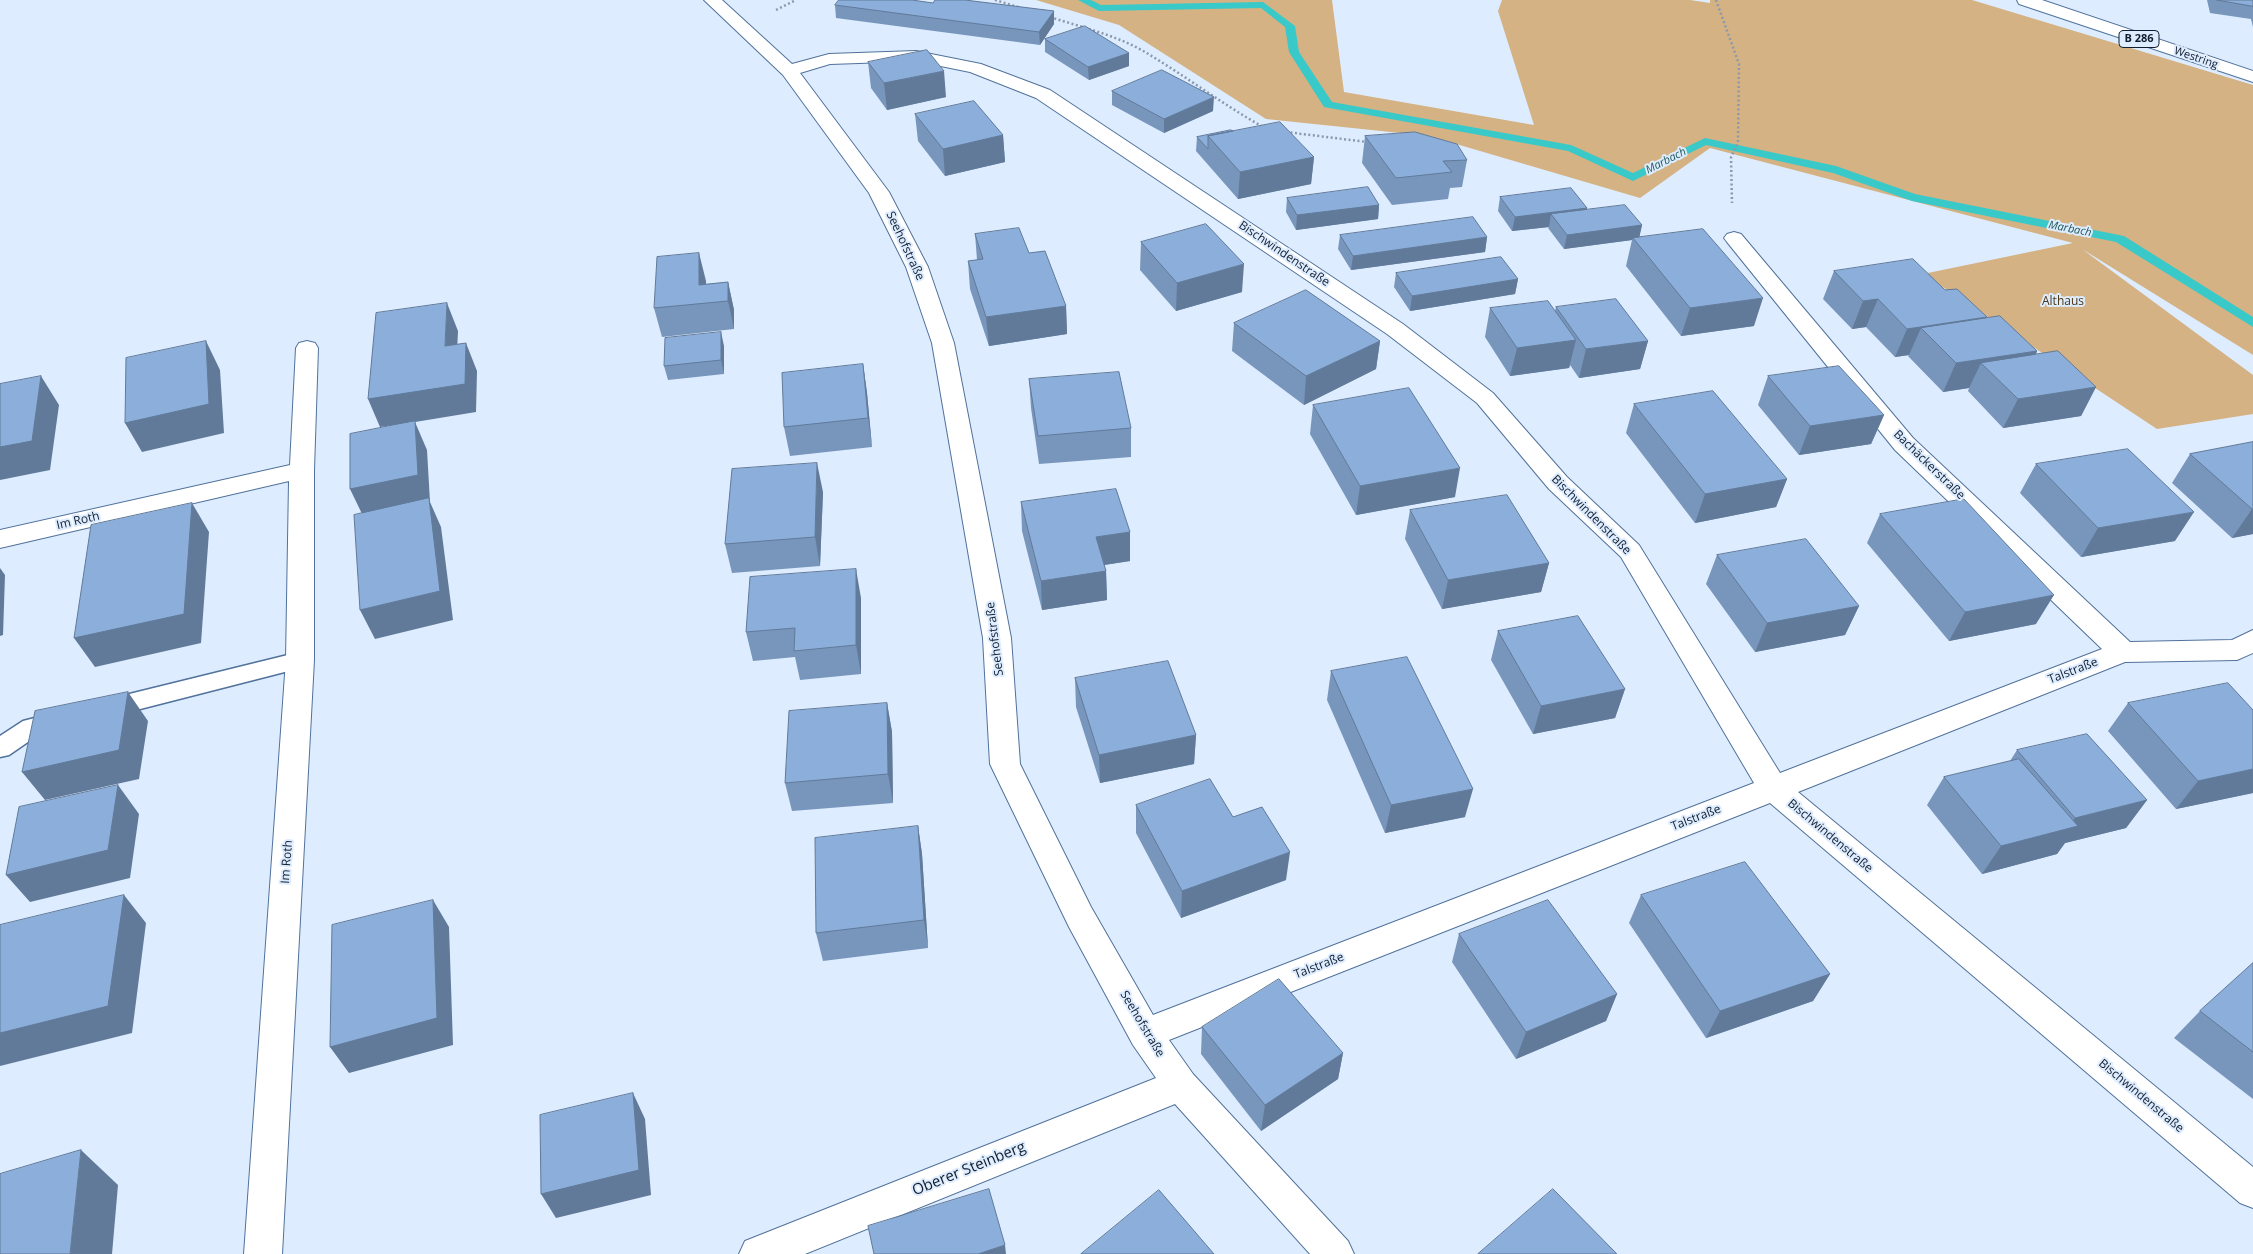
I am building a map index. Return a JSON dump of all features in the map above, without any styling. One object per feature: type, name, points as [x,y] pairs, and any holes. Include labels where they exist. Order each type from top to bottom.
[{"type":"street","name":"Seehofstraße","points":[[712,0],[744,27],[789,70],[879,192],[917,267],[943,343],[997,638],[1005,764],[1080,917],[1145,1034],[1180,1085],[1335,1254]]},
{"type":"street","name":"Westring","points":[[2025,0],[2253,77]]},
{"type":"street","name":"Bischwindenstraße","points":[[789,70],[829,59],[916,56],[975,68],[1043,94],[1310,270],[1395,329],[1485,398],[1558,483],[1630,551],[1773,788],[2253,1190]]},
{"type":"street","name":"Bachäckerstraße","points":[[1734,238],[1904,444],[2123,652]]},
{"type":"street","name":"Im Roth","points":[[262,1254],[300,660],[302,470],[307,348]]},
{"type":"street","name":"Im Roth","points":[[0,538],[302,470]]},
{"type":"street","name":"Talstraße","points":[[1145,1034],[2123,652],[2248,649]]},
{"type":"street","name":"Oberer Steinberg","points":[[758,1254],[1180,1085]]},
{"type":"lane","points":[[0,748],[31,727],[300,660]]},
{"type":"path","points":[[995,0],[1021,8]]},
{"type":"path","points":[[1716,0],[1739,64],[1738,142],[1731,157],[1734,238]]},
{"type":"path","points":[[1048,16],[1110,36],[1149,54],[1221,102],[1266,128]]},
{"type":"path","points":[[1286,132],[1373,142]]},
{"type":"green space","name":"Althaus","points":[[1036,0],[1332,0],[1344,92],[1534,125],[1498,11],[1502,0],[1690,0],[1710,3],[1710,0],[1972,0],[2253,85],[2253,355],[2082,249],[2253,375],[2253,414],[2157,429],[1923,274],[2073,243],[1710,148],[1640,198],[1429,136],[1266,119],[1119,25]]},
{"type":"building","points":[[839,0],[912,0],[933,3],[935,0],[965,0],[1054,11],[1039,32],[835,5]]},
{"type":"building","points":[[2217,0],[2253,0],[2253,6]]},
{"type":"building","points":[[1085,26],[1129,53],[1088,67],[1045,39]]},
{"type":"building","points":[[927,50],[944,71],[884,83],[868,62]]},
{"type":"building","points":[[1162,70],[1214,97],[1164,119],[1112,91]]},
{"type":"building","points":[[974,101],[1003,135],[943,149],[915,114]]},
{"type":"building","points":[[1280,122],[1314,157],[1240,172],[1208,136]]},
{"type":"building","points":[[1233,131],[1208,136],[1208,149],[1197,137]]},
{"type":"building","points":[[1415,132],[1457,144],[1467,160],[1443,161],[1452,172],[1396,178],[1365,136]]},
{"type":"building","points":[[1368,187],[1379,205],[1297,215],[1287,198]]},
{"type":"building","points":[[1571,188],[1587,208],[1515,217],[1500,197]]},
{"type":"building","points":[[1625,205],[1642,225],[1567,235],[1551,214]]},
{"type":"building","points":[[1473,217],[1487,237],[1353,256],[1340,235]]},
{"type":"building","points":[[1206,224],[1244,264],[1177,283],[1141,242]]},
{"type":"building","points":[[1019,228],[1029,253],[1045,251],[1066,306],[986,317],[968,261],[983,259],[975,234]]},
{"type":"building","points":[[1703,229],[1763,298],[1690,308],[1633,238]]},
{"type":"building","points":[[699,253],[699,285],[728,282],[728,301],[654,308],[657,257]]},
{"type":"building","points":[[1501,257],[1518,279],[1412,296],[1396,273]]},
{"type":"building","points":[[1913,259],[1945,290],[1957,289],[1987,317],[1907,329],[1878,299],[1863,301],[1834,271]]},
{"type":"building","points":[[1306,290],[1380,341],[1306,376],[1234,323]]},
{"type":"building","points":[[1616,299],[1648,341],[1586,349],[1556,307]]},
{"type":"building","points":[[1548,301],[1576,340],[1517,348],[1490,308]]},
{"type":"building","points":[[447,303],[445,346],[466,343],[465,384],[368,399],[376,313]]},
{"type":"building","points":[[2000,316],[2037,351],[1956,363],[1921,328]]},
{"type":"building","points":[[721,332],[721,360],[664,366],[665,338]]},
{"type":"building","points":[[206,341],[209,404],[125,423],[126,358]]},
{"type":"building","points":[[2058,351],[2096,387],[2018,399],[1981,363]]},
{"type":"building","points":[[863,364],[868,418],[784,427],[782,373]]},
{"type":"building","points":[[1839,366],[1884,415],[1810,426],[1768,376]]},
{"type":"building","points":[[1119,372],[1131,428],[1038,436],[1029,379]]},
{"type":"building","points":[[41,376],[32,441],[0,447],[0,384]]},
{"type":"building","points":[[1409,388],[1460,468],[1360,486],[1313,405]]},
{"type":"building","points":[[1713,391],[1787,479],[1705,494],[1634,404]]},
{"type":"building","points":[[415,421],[418,475],[350,489],[350,434]]},
{"type":"building","points":[[2253,442],[2253,509],[2252,509],[2190,454]]},
{"type":"building","points":[[2128,449],[2194,512],[2098,528],[2036,464]]},
{"type":"building","points":[[817,463],[815,537],[725,544],[732,469]]},
{"type":"building","points":[[1116,489],[1130,532],[1096,537],[1106,571],[1041,581],[1021,502]]},
{"type":"building","points":[[1507,495],[1549,563],[1448,580],[1410,510]]},
{"type":"building","points":[[429,498],[440,591],[360,610],[354,515]]},
{"type":"building","points":[[1964,499],[2054,595],[1965,612],[1880,514]]},
{"type":"building","points":[[192,503],[184,614],[74,638],[91,525]]},
{"type":"building","points":[[1806,539],[1859,606],[1767,623],[1717,555]]},
{"type":"building","points":[[856,569],[856,645],[794,651],[795,628],[746,632],[750,577]]},
{"type":"building","points":[[1578,616],[1625,689],[1541,706],[1498,631]]},
{"type":"building","points":[[1407,657],[1473,789],[1391,805],[1331,671]]},
{"type":"building","points":[[1168,661],[1196,735],[1099,755],[1075,678]]},
{"type":"building","points":[[2228,683],[2253,710],[2253,769],[2198,781],[2128,703]]},
{"type":"building","points":[[128,692],[119,750],[22,772],[35,711]]},
{"type":"building","points":[[887,703],[888,774],[785,783],[789,711]]},
{"type":"building","points":[[2087,734],[2147,800],[2075,818],[2017,750]]},
{"type":"building","points":[[2019,759],[2078,826],[2001,846],[1944,777]]},
{"type":"building","points":[[1210,779],[1233,817],[1262,807],[1290,852],[1182,891],[1136,805]]},
{"type":"building","points":[[118,785],[108,850],[6,875],[19,807]]},
{"type":"building","points":[[918,826],[924,920],[816,933],[815,838]]},
{"type":"building","points":[[1745,862],[1830,974],[1720,1011],[1641,895]]},
{"type":"building","points":[[124,895],[108,1006],[0,1033],[0,925]]},
{"type":"building","points":[[433,900],[437,1018],[330,1047],[332,925]]},
{"type":"building","points":[[1548,900],[1617,994],[1526,1032],[1459,934]]},
{"type":"building","points":[[2253,963],[2253,1052],[2200,1011]]},
{"type":"building","points":[[1279,979],[1343,1053],[1265,1105],[1202,1027]]},
{"type":"building","points":[[633,1093],[639,1170],[541,1194],[540,1115]]},
{"type":"building","points":[[81,1150],[70,1254],[0,1254],[0,1174]]},
{"type":"building","points":[[989,1189],[1005,1245],[978,1254],[874,1254],[868,1226]]},
{"type":"building","points":[[1553,1189],[1617,1254],[1478,1254]]},
{"type":"building","points":[[1159,1190],[1214,1254],[1081,1254]]},
{"type":"waterway","name":"Marbach","points":[[1083,0],[1099,8],[1263,5],[1290,26],[1294,52],[1328,105],[1571,148],[1633,177],[1705,141],[1836,170],[1912,197],[2120,239],[2253,323]]}]
